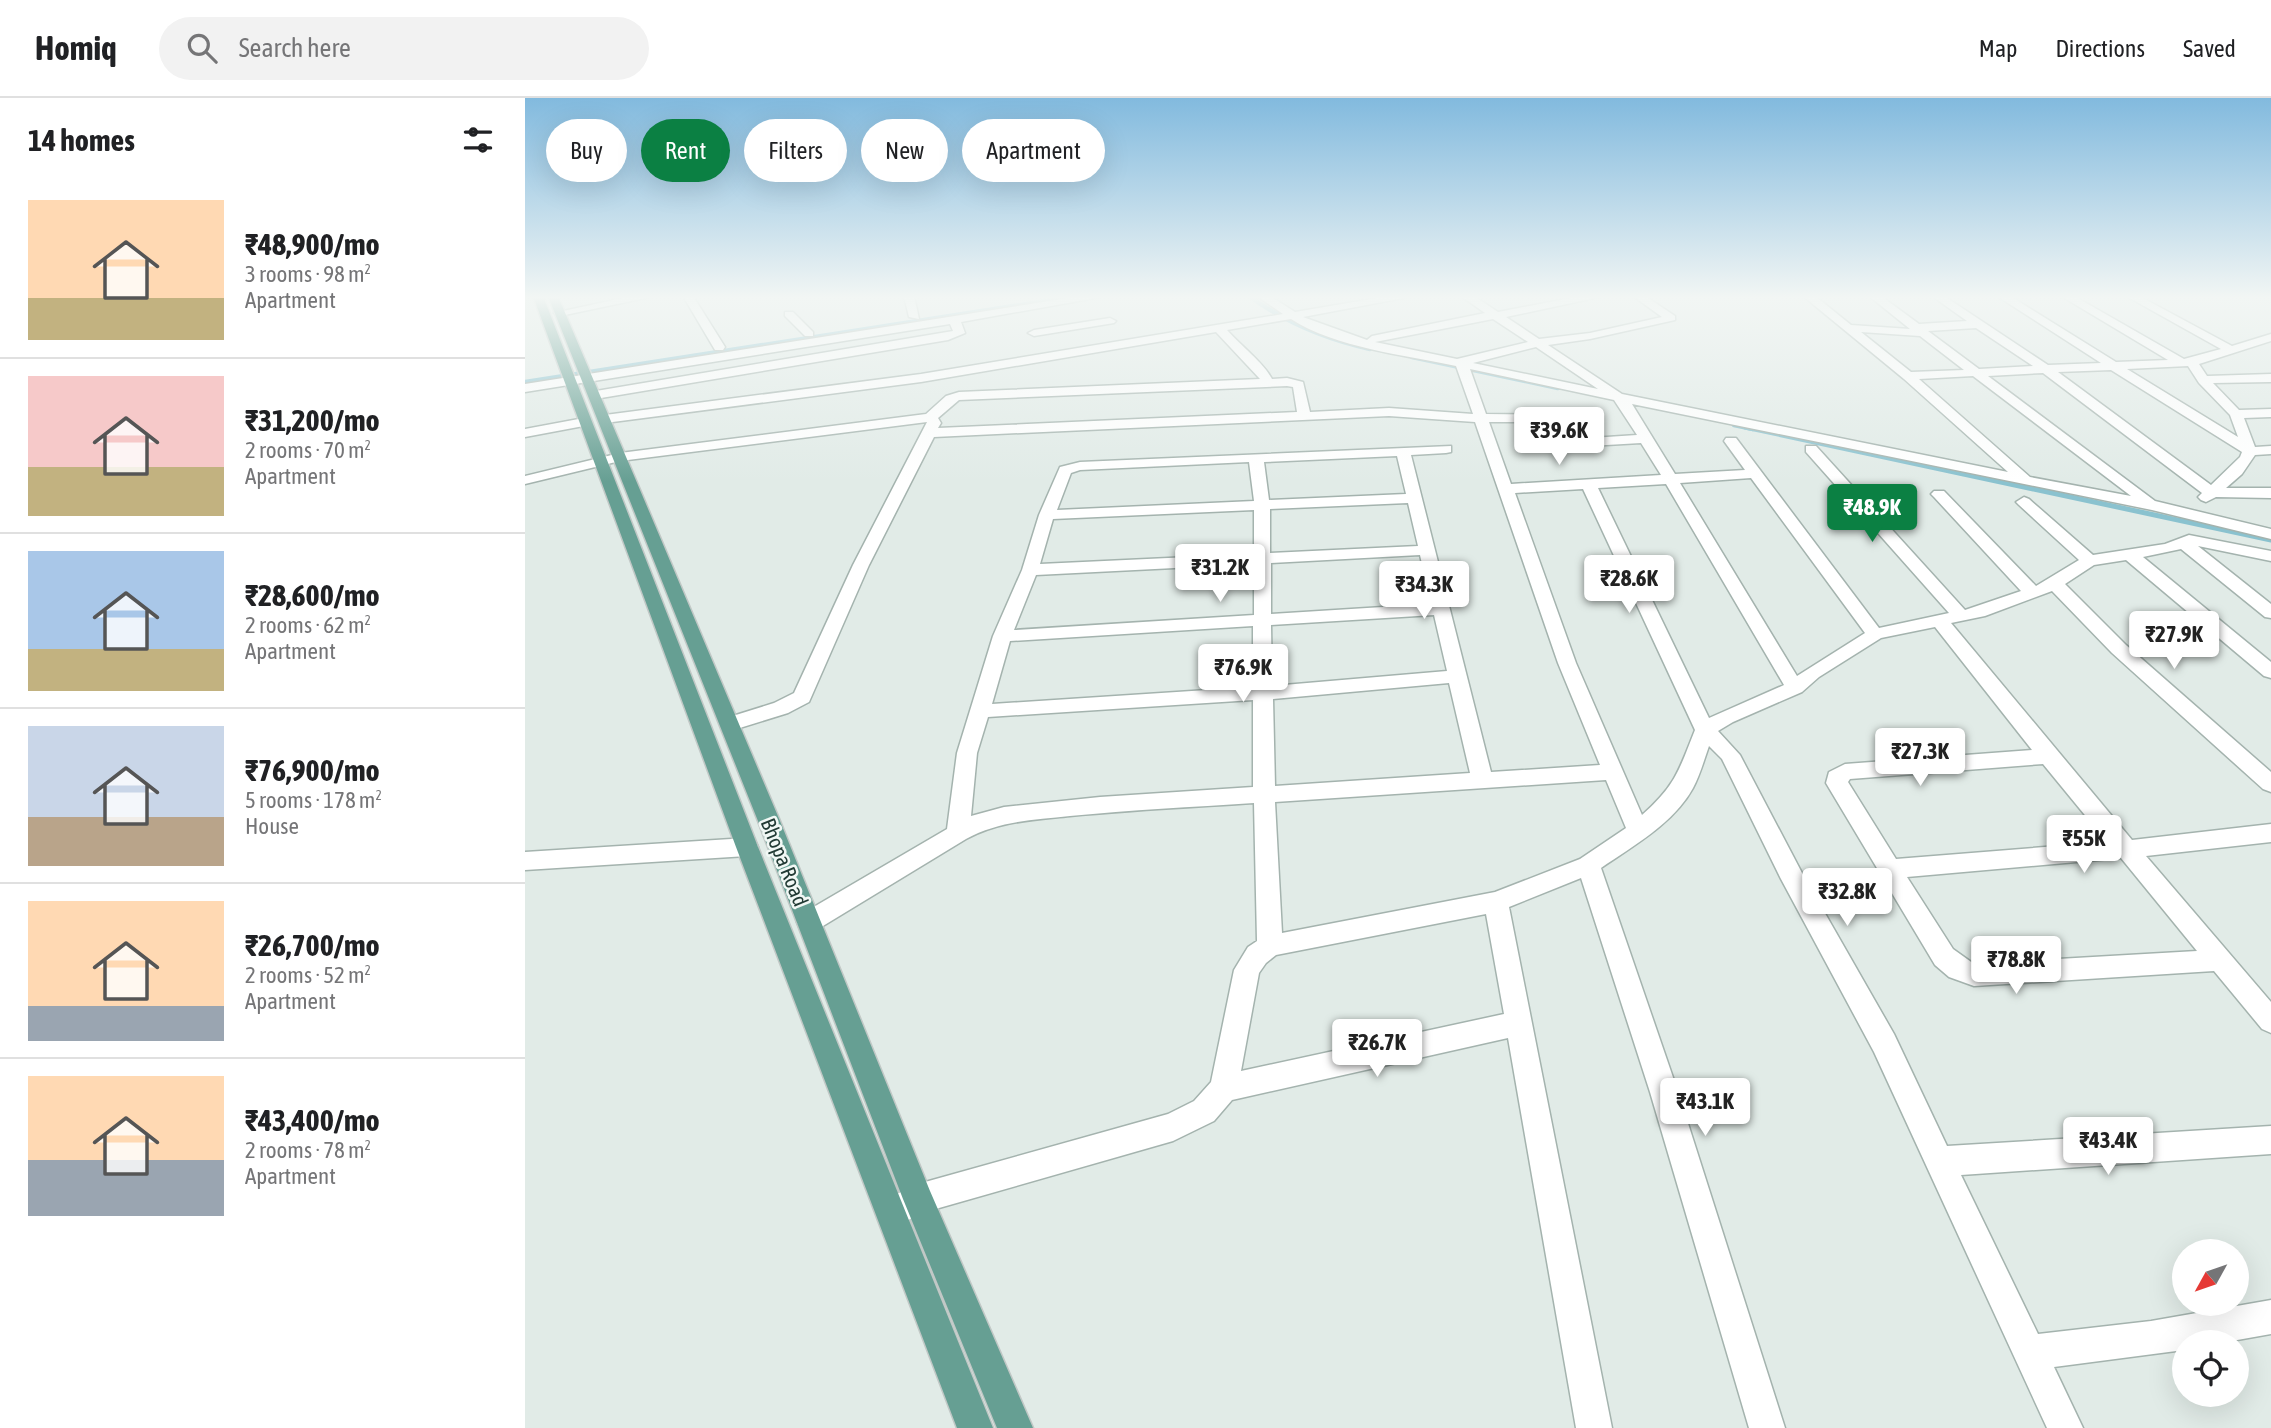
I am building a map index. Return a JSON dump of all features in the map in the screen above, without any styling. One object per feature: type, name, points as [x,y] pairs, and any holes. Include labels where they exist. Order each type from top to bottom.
[{"type":"main road","name":"Bhopa Road","points":[[570,358],[580,378]]},
{"type":"main road","name":"Bhopa Road","points":[[574,358],[747,847],[975,1428]]},
{"type":"main road","name":"Bhopa Road","points":[[610,459],[730,724],[918,1199],[1015,1428]]},
{"type":"street","points":[[525,388],[669,358]]},
{"type":"street","points":[[525,378],[580,378],[759,358]]},
{"type":"street","points":[[525,433],[595,421],[921,378],[1041,358]]},
{"type":"street","points":[[1246,358],[1262,371],[1268,383]]},
{"type":"street","points":[[1428,358],[1621,400],[2152,505]]},
{"type":"street","points":[[1462,366],[1488,358]]},
{"type":"street","points":[[1560,358],[1621,400],[1647,438],[1795,688]]},
{"type":"street","points":[[1885,358],[2026,481]]},
{"type":"street","points":[[1955,358],[2185,528],[2271,613]]},
{"type":"street","points":[[2029,358],[2211,492],[2271,493]]},
{"type":"street","points":[[2101,358],[2250,451],[2271,450]]},
{"type":"street","points":[[891,1215],[918,1199],[1173,1128],[1204,1111],[1224,1088],[1247,970],[1257,955],[1270,946],[1496,902],[1588,865],[1638,831],[1671,802],[1683,786],[1705,730],[1726,717],[1795,688],[1812,673],[1875,634],[1979,612],[2044,588],[2089,561],[2130,555],[2185,528],[2211,492],[2247,459],[2250,451],[2236,414],[2187,363],[2178,358]]},
{"type":"street","points":[[1908,376],[2187,363],[2204,358]]},
{"type":"street","points":[[1462,366],[1567,663],[1638,831]]},
{"type":"street","points":[[2203,380],[2271,378]]},
{"type":"street","points":[[730,724],[781,708],[802,697],[861,565],[929,425],[947,400],[960,396],[1293,382],[1299,385],[1304,415]]},
{"type":"street","points":[[525,480],[610,459],[929,425],[1396,412],[1447,418],[1556,418],[1572,443],[1647,438]]},
{"type":"street","points":[[2236,414],[2271,413]]},
{"type":"street","points":[[1731,441],[1753,474],[1875,634]]},
{"type":"street","points":[[958,833],[967,753],[1002,636],[1030,570],[1062,473],[1071,468],[1446,449]]},
{"type":"street","points":[[1811,449],[1949,617],[2048,756],[2271,1021]]},
{"type":"street","points":[[1403,451],[1483,782]]},
{"type":"street","points":[[1256,459],[1262,505],[1264,795],[1270,946]]},
{"type":"street","points":[[1504,489],[1753,474]]},
{"type":"street","points":[[1588,483],[1705,730],[1730,755],[1737,767],[1793,879],[1884,1044],[2065,1428]]},
{"type":"street","points":[[1939,494],[2271,784]]},
{"type":"street","points":[[1047,515],[1415,498]]},
{"type":"street","points":[[2024,502],[2089,561]]},
{"type":"street","points":[[2185,528],[2271,534]]},
{"type":"street","points":[[2185,528],[2271,556]]},
{"type":"street","points":[[1030,570],[1427,550]]},
{"type":"street","points":[[2130,555],[2271,672]]},
{"type":"street","points":[[1002,636],[1441,609]]},
{"type":"street","points":[[980,711],[1458,676]]},
{"type":"street","points":[[2048,756],[1839,774],[1836,777],[1837,783],[1944,957],[1958,969],[1974,975],[2219,960]]},
{"type":"street","points":[[809,922],[958,833],[981,821],[1004,815],[1100,805],[1613,772]]},
{"type":"street","points":[[1892,869],[2126,849],[2271,833]]},
{"type":"street","points":[[525,861],[747,847]]},
{"type":"street","points":[[1588,865],[1664,1092],[1767,1428]]},
{"type":"street","points":[[1496,902],[1594,1428]]},
{"type":"street","points":[[1224,1088],[1518,1023]]},
{"type":"street","points":[[1941,1161],[2271,1140]]},
{"type":"street","points":[[2030,1352],[2104,1346],[2187,1334],[2271,1317]]},
{"type":"waterway","points":[[525,382],[679,358]]},
{"type":"waterway","points":[[1417,358],[1558,388]]},
{"type":"waterway","points":[[1734,425],[1753,429]]},
{"type":"waterway","points":[[1745,427],[2271,540]]}]
